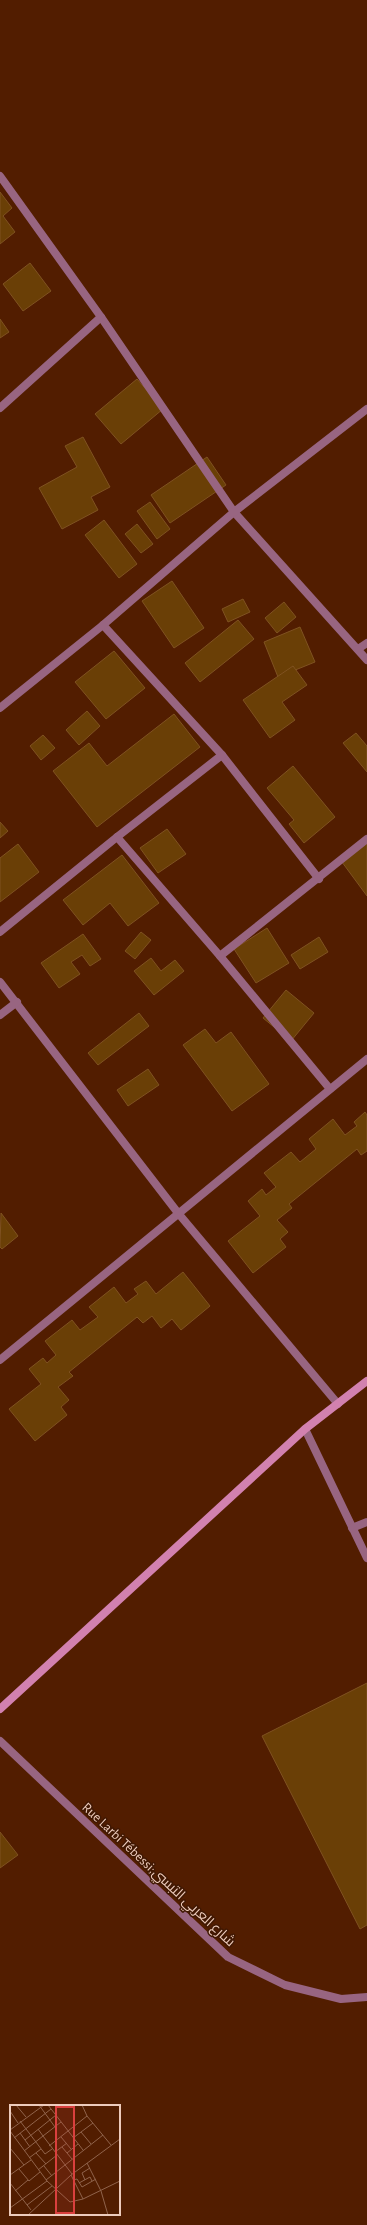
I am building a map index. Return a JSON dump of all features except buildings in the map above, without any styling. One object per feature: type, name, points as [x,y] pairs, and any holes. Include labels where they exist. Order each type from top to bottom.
[{"type":"main road","points":[[0,1709],[305,1429],[367,1380]]},
{"type":"street","points":[[0,176],[101,317],[234,512],[367,660]]},
{"type":"street","points":[[0,408],[101,317]]},
{"type":"street","points":[[0,708],[103,625],[234,512],[367,409]]},
{"type":"street","points":[[103,625],[222,755],[318,879]]},
{"type":"street","points":[[358,649],[367,643]]},
{"type":"street","points":[[0,932],[117,837],[222,755]]},
{"type":"street","points":[[117,837],[220,956],[330,1089]]},
{"type":"street","points":[[220,956],[367,839]]},
{"type":"street","points":[[0,982],[17,1002],[178,1213],[338,1404]]},
{"type":"street","points":[[0,1015],[17,1002]]},
{"type":"street","points":[[0,1360],[367,1060]]},
{"type":"street","points":[[305,1429],[367,1558]]},
{"type":"street","points":[[352,1528],[367,1522]]},
{"type":"street","name":"Rue Larbi Tébessi;شارع العربي التبسي","points":[[0,1741],[228,1957],[285,1985],[341,1999],[367,1996]]}]
